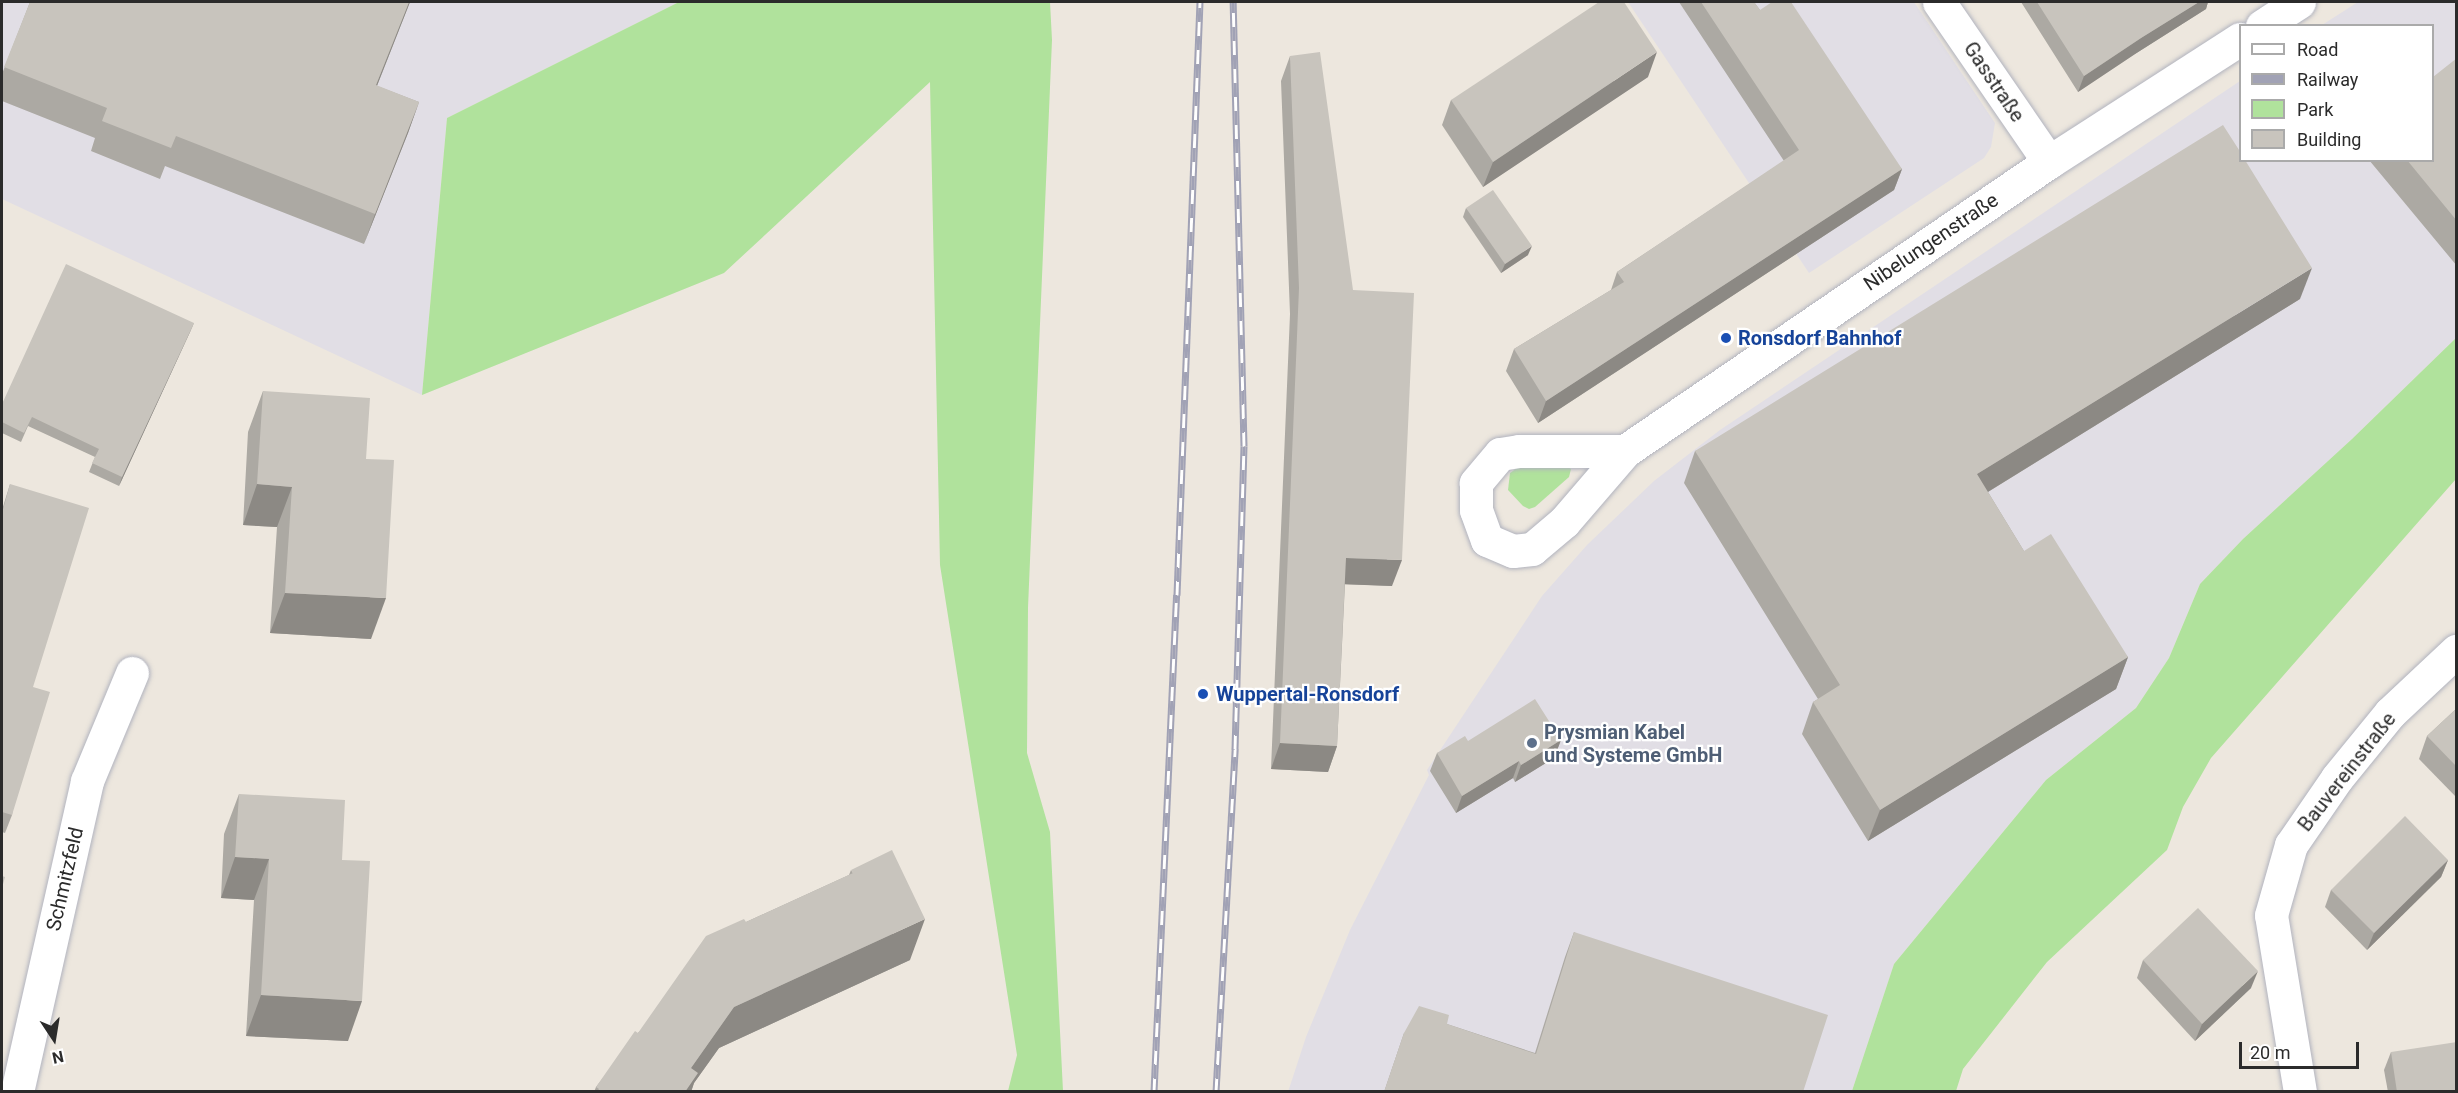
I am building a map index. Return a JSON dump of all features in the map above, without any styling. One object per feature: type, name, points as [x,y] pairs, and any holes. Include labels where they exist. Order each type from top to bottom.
[{"type":"street","name":"Gasstraße","points":[[1939,2],[2049,162]]},
{"type":"street","points":[[2265,24],[2299,2]]},
{"type":"street","name":"Nibelungenstraße","points":[[1625,451],[2049,162],[2239,40]]},
{"type":"street","name":"Bauvereinstraße","points":[[2300,1092],[2271,915],[2291,845],[2337,778],[2390,713],[2457,651]]},
{"type":"street","name":"Schmitzfeld","points":[[17,1092],[87,781],[132,673]]},
{"type":"shaded area","points":[[2,2],[679,2],[447,118],[422,395],[2,199]]},
{"type":"shaded area","points":[[1628,2],[1914,2],[1995,123],[1991,147],[1984,158],[1809,273]]},
{"type":"shaded area","points":[[2358,2],[2456,2],[2456,338],[2352,439],[2243,539],[2200,584],[2169,658],[2136,708],[2046,780],[1894,964],[1852,1091],[1288,1092],[1306,1037],[1350,930],[1429,775],[1427,770],[1542,596],[1587,545],[1654,481],[1720,430],[2239,82],[2239,162],[2434,162],[2434,24],[2324,24]]},
{"type":"green space","points":[[679,2],[1050,2],[1052,40],[1028,608],[1027,753],[1050,832],[1063,1091],[1008,1091],[1017,1055],[940,565],[930,82],[724,273],[422,395],[447,118]]},
{"type":"green space","points":[[2456,338],[2456,479],[2211,758],[2183,807],[2167,850],[2047,962],[1963,1069],[1956,1091],[1852,1091],[1894,964],[2046,780],[2136,708],[2169,658],[2200,584],[2243,539],[2352,439]]},
{"type":"green space","points":[[1565,465],[1571,469],[1569,477],[1535,507],[1529,509],[1523,506],[1508,490],[1510,473],[1517,468]]},
{"type":"building","points":[[30,2],[409,2],[376,85],[419,102],[375,214],[176,136],[171,148],[102,121],[107,108],[4,67]]},
{"type":"building","points":[[1599,2],[1624,2],[1657,52],[1493,162],[1451,100]]},
{"type":"building","points":[[1701,2],[1754,2],[1760,10],[1772,2],[1791,2],[1902,169],[1546,401],[1514,349],[1624,282],[1617,272],[1799,150]]},
{"type":"building","points":[[2037,2],[2199,2],[2084,76]]},
{"type":"building","points":[[1320,52],[1353,290],[1414,293],[1402,560],[1346,558],[1337,746],[1280,743],[1299,288],[1290,56]]},
{"type":"building","points":[[2457,58],[2457,221],[2409,162],[2434,162],[2434,76]]},
{"type":"building","points":[[2223,125],[2239,150],[2239,162],[2246,162],[2312,268],[1977,474],[2024,551],[2051,534],[2128,657],[1880,810],[1813,702],[1840,685],[1695,451]]},
{"type":"building","points":[[1493,190],[1532,246],[1505,264],[1466,208]]},
{"type":"building","points":[[66,264],[194,323],[122,477],[92,463],[99,449],[32,417],[24,433],[2,422],[2,404]]},
{"type":"building","points":[[263,391],[370,398],[366,459],[394,460],[386,598],[285,593],[292,487],[257,484]]},
{"type":"building","points":[[10,484],[89,508],[33,687],[50,692],[12,815],[2,812],[2,513]]},
{"type":"building","points":[[1535,699],[1561,740],[1521,765],[1519,761],[1462,796],[1437,753],[1465,736],[1468,741]]},
{"type":"building","points":[[2457,708],[2457,767],[2427,736]]},
{"type":"building","points":[[239,794],[345,800],[342,860],[370,861],[362,1001],[261,995],[269,859],[235,857]]},
{"type":"building","points":[[2405,816],[2448,860],[2374,933],[2331,890]]},
{"type":"building","points":[[892,850],[925,919],[734,1007],[691,1068],[698,1073],[685,1092],[597,1092],[599,1089],[596,1087],[635,1031],[638,1033],[706,936],[744,919],[746,922],[853,873],[851,870]]},
{"type":"building","points":[[2198,908],[2258,971],[2202,1024],[2143,960]]},
{"type":"building","points":[[1574,932],[1828,1015],[1803,1092],[1384,1092],[1404,1033],[1419,1006],[1449,1015],[1447,1024],[1536,1054]]},
{"type":"building","points":[[2457,1042],[2457,1092],[2397,1092],[2391,1052]]},
{"type":"railway","points":[[1154,1092],[1177,595],[1200,2]]},
{"type":"railway","points":[[1216,1092],[1235,749],[1244,446],[1233,2]]},
{"type":"place","name":"Ronsdorf Bahnhof","points":[[1726,338]]},
{"type":"place","name":"Wuppertal-Ronsdorf","points":[[1203,694]]},
{"type":"place","name":"Prysmian Kabel und Systeme GmbH","points":[[1532,743]]}]
